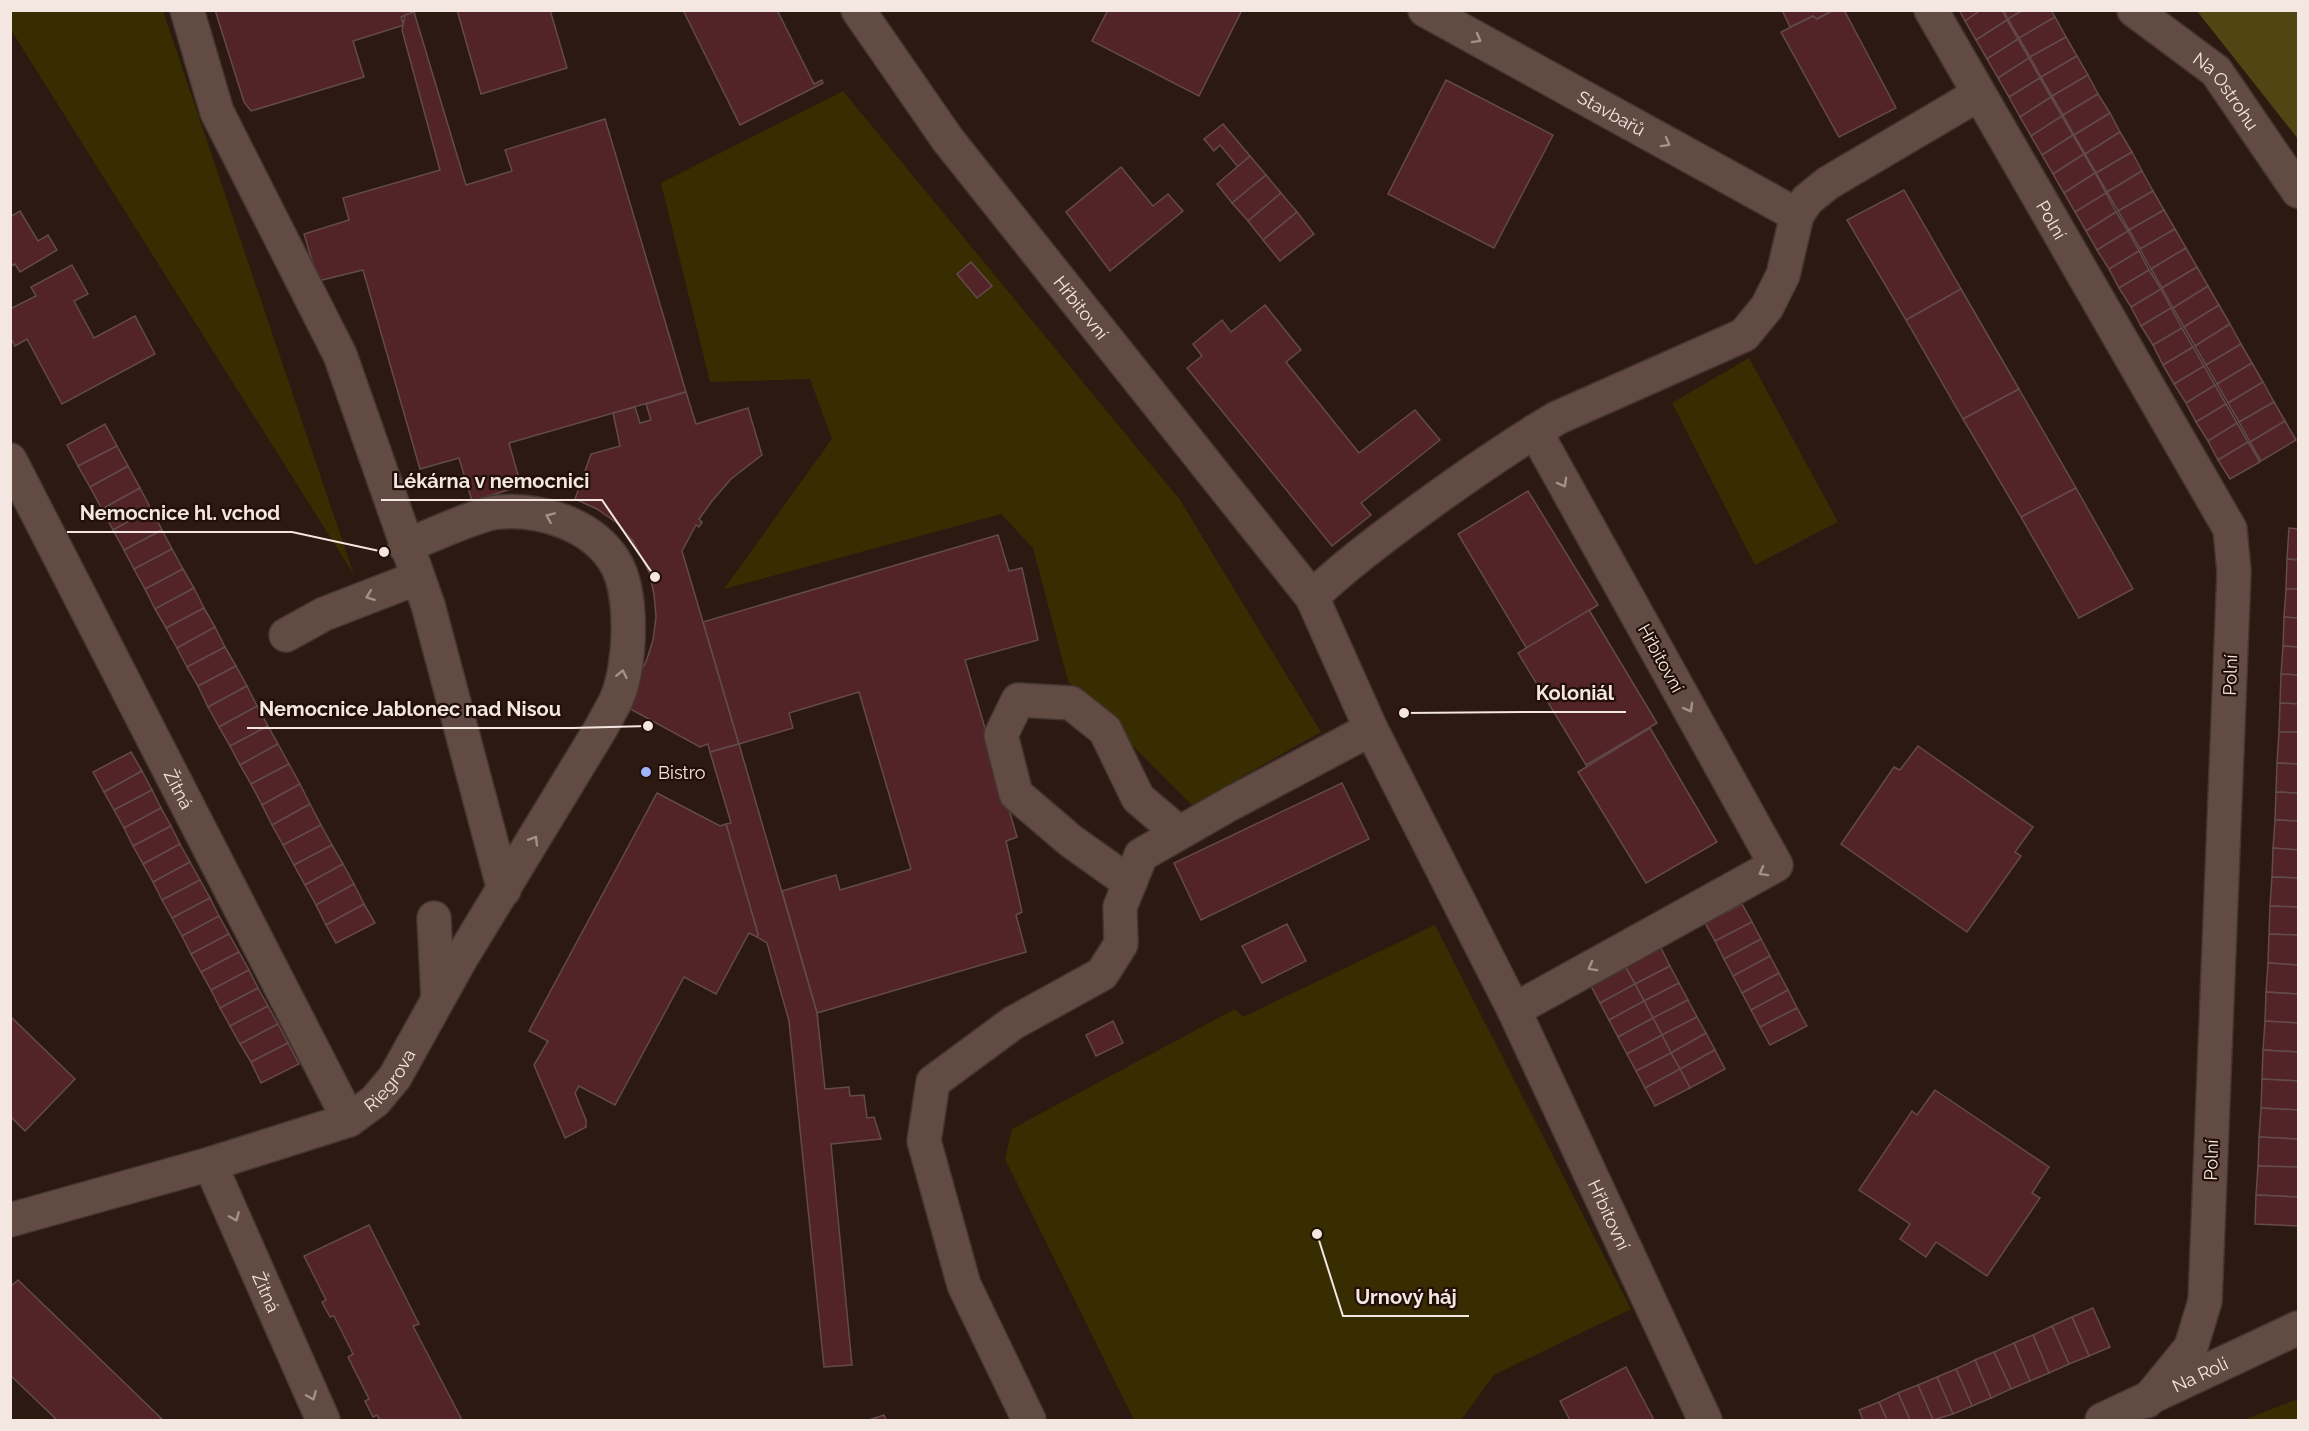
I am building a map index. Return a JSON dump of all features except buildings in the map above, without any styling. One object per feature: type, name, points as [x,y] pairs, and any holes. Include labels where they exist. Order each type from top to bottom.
[{"type":"street","points":[[187,10],[217,112],[340,355],[405,546],[428,605],[504,890]]},
{"type":"street","name":"Hřbitovní","points":[[858,10],[948,140],[1312,597],[1371,729],[1514,1010],[1705,1420]]},
{"type":"street","name":"Stavbařů","points":[[1425,10],[1797,215]]},
{"type":"street","name":"Polní","points":[[1931,10],[2230,529],[2234,572],[2205,1301],[2191,1347],[2147,1401]]},
{"type":"street","name":"Na Ostrohu","points":[[2134,10],[2216,71],[2298,191]]},
{"type":"street","points":[[1312,597],[1338,572],[1455,484],[1535,431],[1557,418],[1744,334],[1767,307],[1783,275],[1797,215],[1807,200],[1828,183],[1979,94]]},
{"type":"street","name":"Hřbitovní","points":[[1514,1010],[1776,865],[1535,431]]},
{"type":"street","name":"Žitná","points":[[10,460],[349,1120]]},
{"type":"street","name":"Riegrova","points":[[10,1220],[210,1164],[349,1120],[375,1101],[395,1077],[438,999],[601,728],[617,698],[628,646],[626,598],[615,562],[591,534],[540,513],[497,512],[405,546]]},
{"type":"street","points":[[286,635],[324,614],[417,578]]},
{"type":"street","points":[[1130,882],[1071,841],[1016,794],[1001,735],[1018,700],[1071,703],[1105,730],[1138,798],[1179,833]]},
{"type":"street","points":[[1029,1420],[964,1285],[924,1141],[933,1082],[1013,1023],[1102,974],[1121,944],[1120,907],[1141,855],[1371,729]]},
{"type":"street","points":[[434,918],[438,999]]},
{"type":"street","name":"Žitná","points":[[210,1164],[323,1420]]},
{"type":"street","name":"Na Roli","points":[[2102,1420],[2147,1401],[2298,1328]]},
{"type":"shaded area","points":[[11,10],[163,11],[354,575],[11,30]]},
{"type":"shaded area","points":[[2197,11],[2298,11],[2298,139]]},
{"type":"shaded area","points":[[843,91],[1180,500],[1321,732],[1192,805],[1068,681],[1033,548],[1001,514],[724,589],[832,439],[810,379],[710,382],[661,183]]},
{"type":"shaded area","points":[[1749,358],[1838,522],[1755,565],[1672,403]]},
{"type":"shaded area","points":[[1435,925],[1631,1309],[1494,1375],[1461,1420],[1134,1420],[1005,1159],[1012,1129],[1235,1009],[1243,1017]]},
{"type":"shaded area","points":[[2298,1399],[2298,1420],[2243,1420]]},
{"type":"place","name":"Nemocnice hl. vchod","points":[[384,552]]},
{"type":"place","name":"Lékárna v nemocnici","points":[[655,577]]},
{"type":"place","name":"Koloniál","points":[[1404,713]]},
{"type":"place","name":"Nemocnice Jablonec nad Nisou","points":[[648,726]]},
{"type":"place","name":"Bistro","points":[[646,772]]},
{"type":"place","name":"Urnový háj","points":[[1317,1234]]}]
